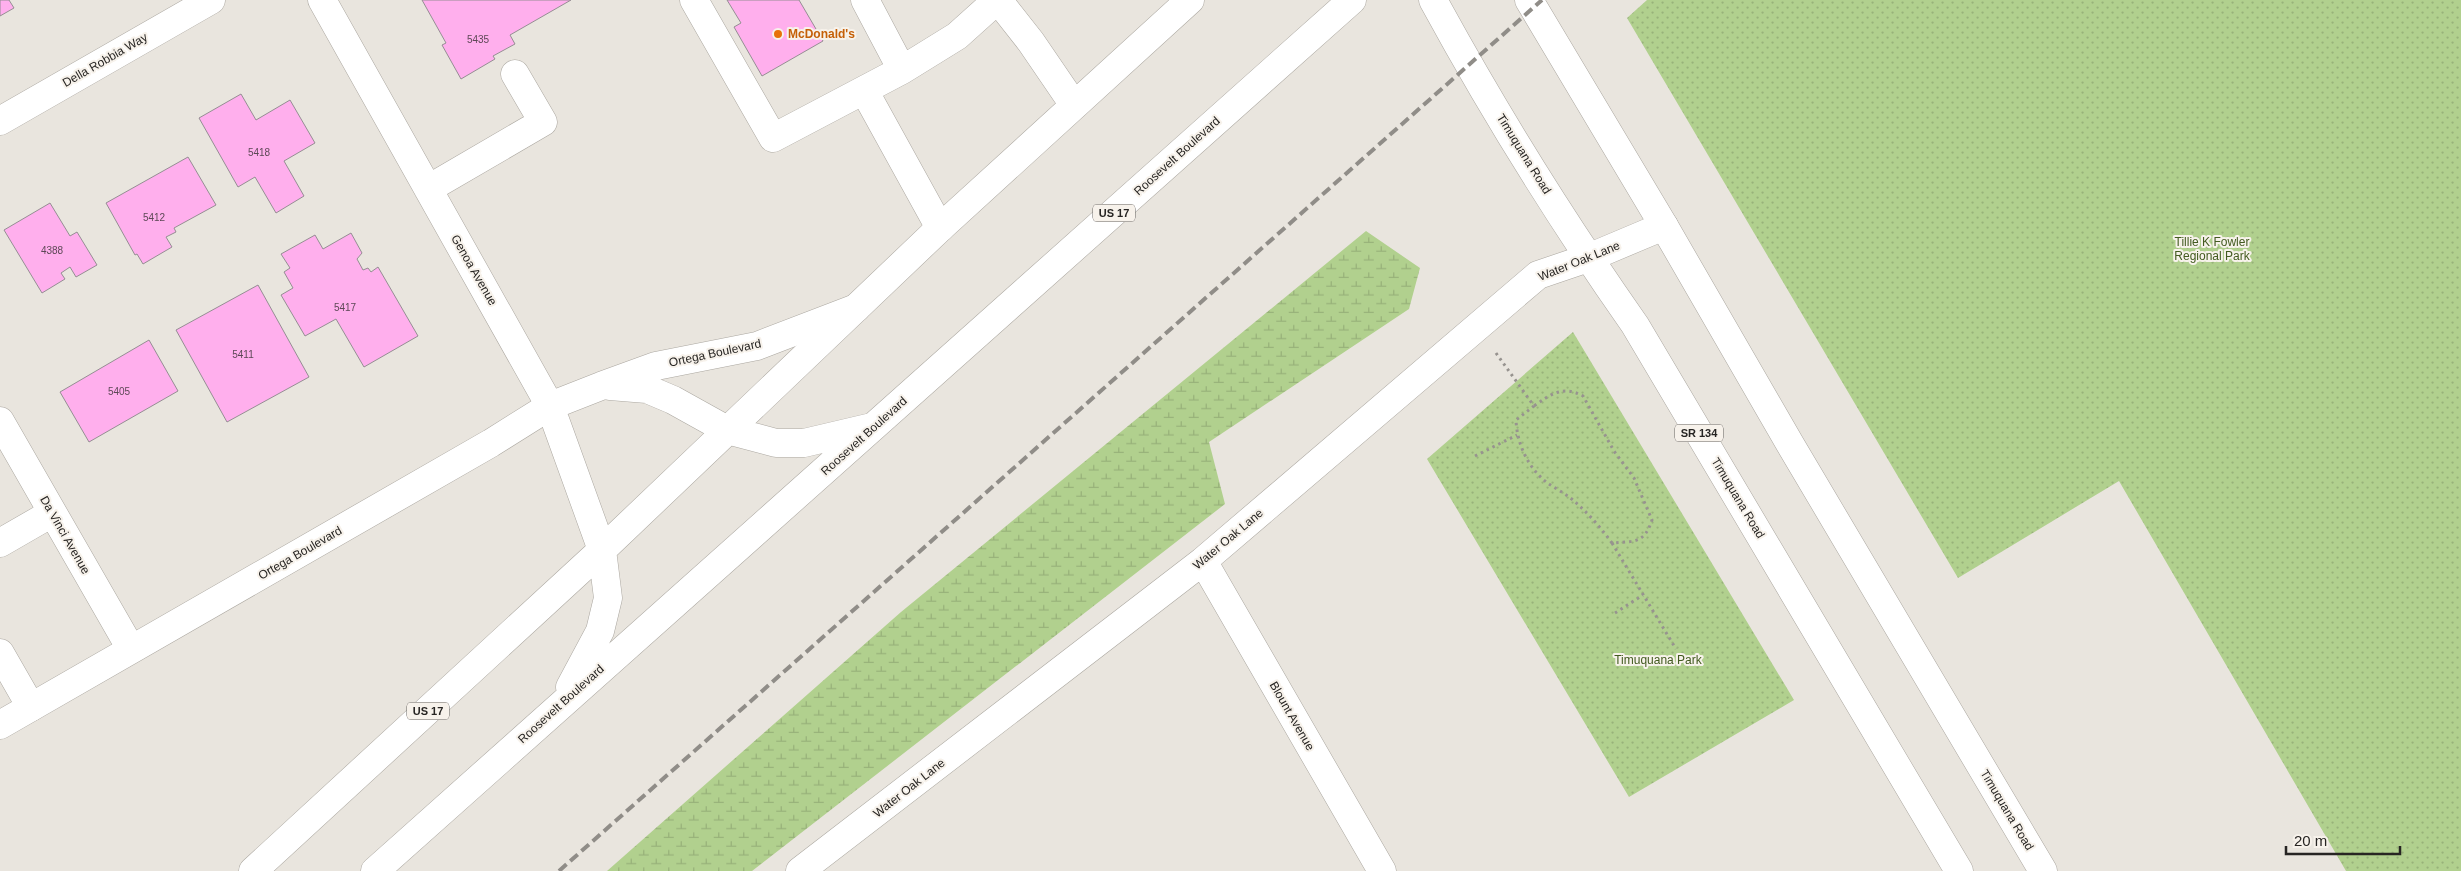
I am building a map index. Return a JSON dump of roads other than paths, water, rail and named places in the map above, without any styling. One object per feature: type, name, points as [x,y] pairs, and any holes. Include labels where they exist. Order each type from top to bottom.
[{"type":"main road","name":"Della Robbia Way","points":[[0,121],[211,0]]},
{"type":"main road","name":"Genoa Avenue","points":[[322,0],[550,406],[602,550],[608,598],[600,631],[562,702]]},
{"type":"main road","points":[[694,0],[773,138],[864,92],[902,70],[957,36],[997,0],[1031,42],[1074,105]]},
{"type":"main road","points":[[865,0],[902,70]]},
{"type":"main road","name":"US 17","points":[[253,871],[602,550],[940,228],[1190,0]]},
{"type":"main road","name":"Roosevelt Boulevard","points":[[375,871],[562,702],[875,426],[1352,0]]},
{"type":"main road","name":"Timuquana Road","points":[[1433,0],[1468,65],[1588,258],[1635,325],[1959,871]]},
{"type":"main road","name":"Timuquana Road","points":[[1529,0],[2043,871]]},
{"type":"main road","points":[[428,189],[543,122],[515,74]]},
{"type":"main road","points":[[864,92],[940,228]]},
{"type":"main road","name":"Water Oak Lane","points":[[810,868],[1203,561],[1538,275],[1588,258],[1664,226]]},
{"type":"main road","name":"Ortega Boulevard","points":[[0,725],[483,448],[550,406],[656,366],[757,346],[856,308]]},
{"type":"main road","name":"Ortega Boulevard","points":[[601,386],[647,389],[673,400],[727,430],[776,443],[804,442],[875,426]]},
{"type":"main road","name":"Da Vinci Avenue","points":[[0,421],[131,649]]},
{"type":"main road","points":[[0,543],[52,513]]},
{"type":"main road","name":"Blount Avenue","points":[[1203,561],[1382,871]]},
{"type":"main road","points":[[0,653],[31,707]]},
{"type":"railway","points":[[559,871],[1542,0]]},
{"type":"place","name":"McDonald's","points":[[778,34]]},
{"type":"park label","name":"Tillie K Fowler Regional Park","points":[[2212,249]]},
{"type":"park label","name":"Timuquana Park","points":[[1658,660]]}]
